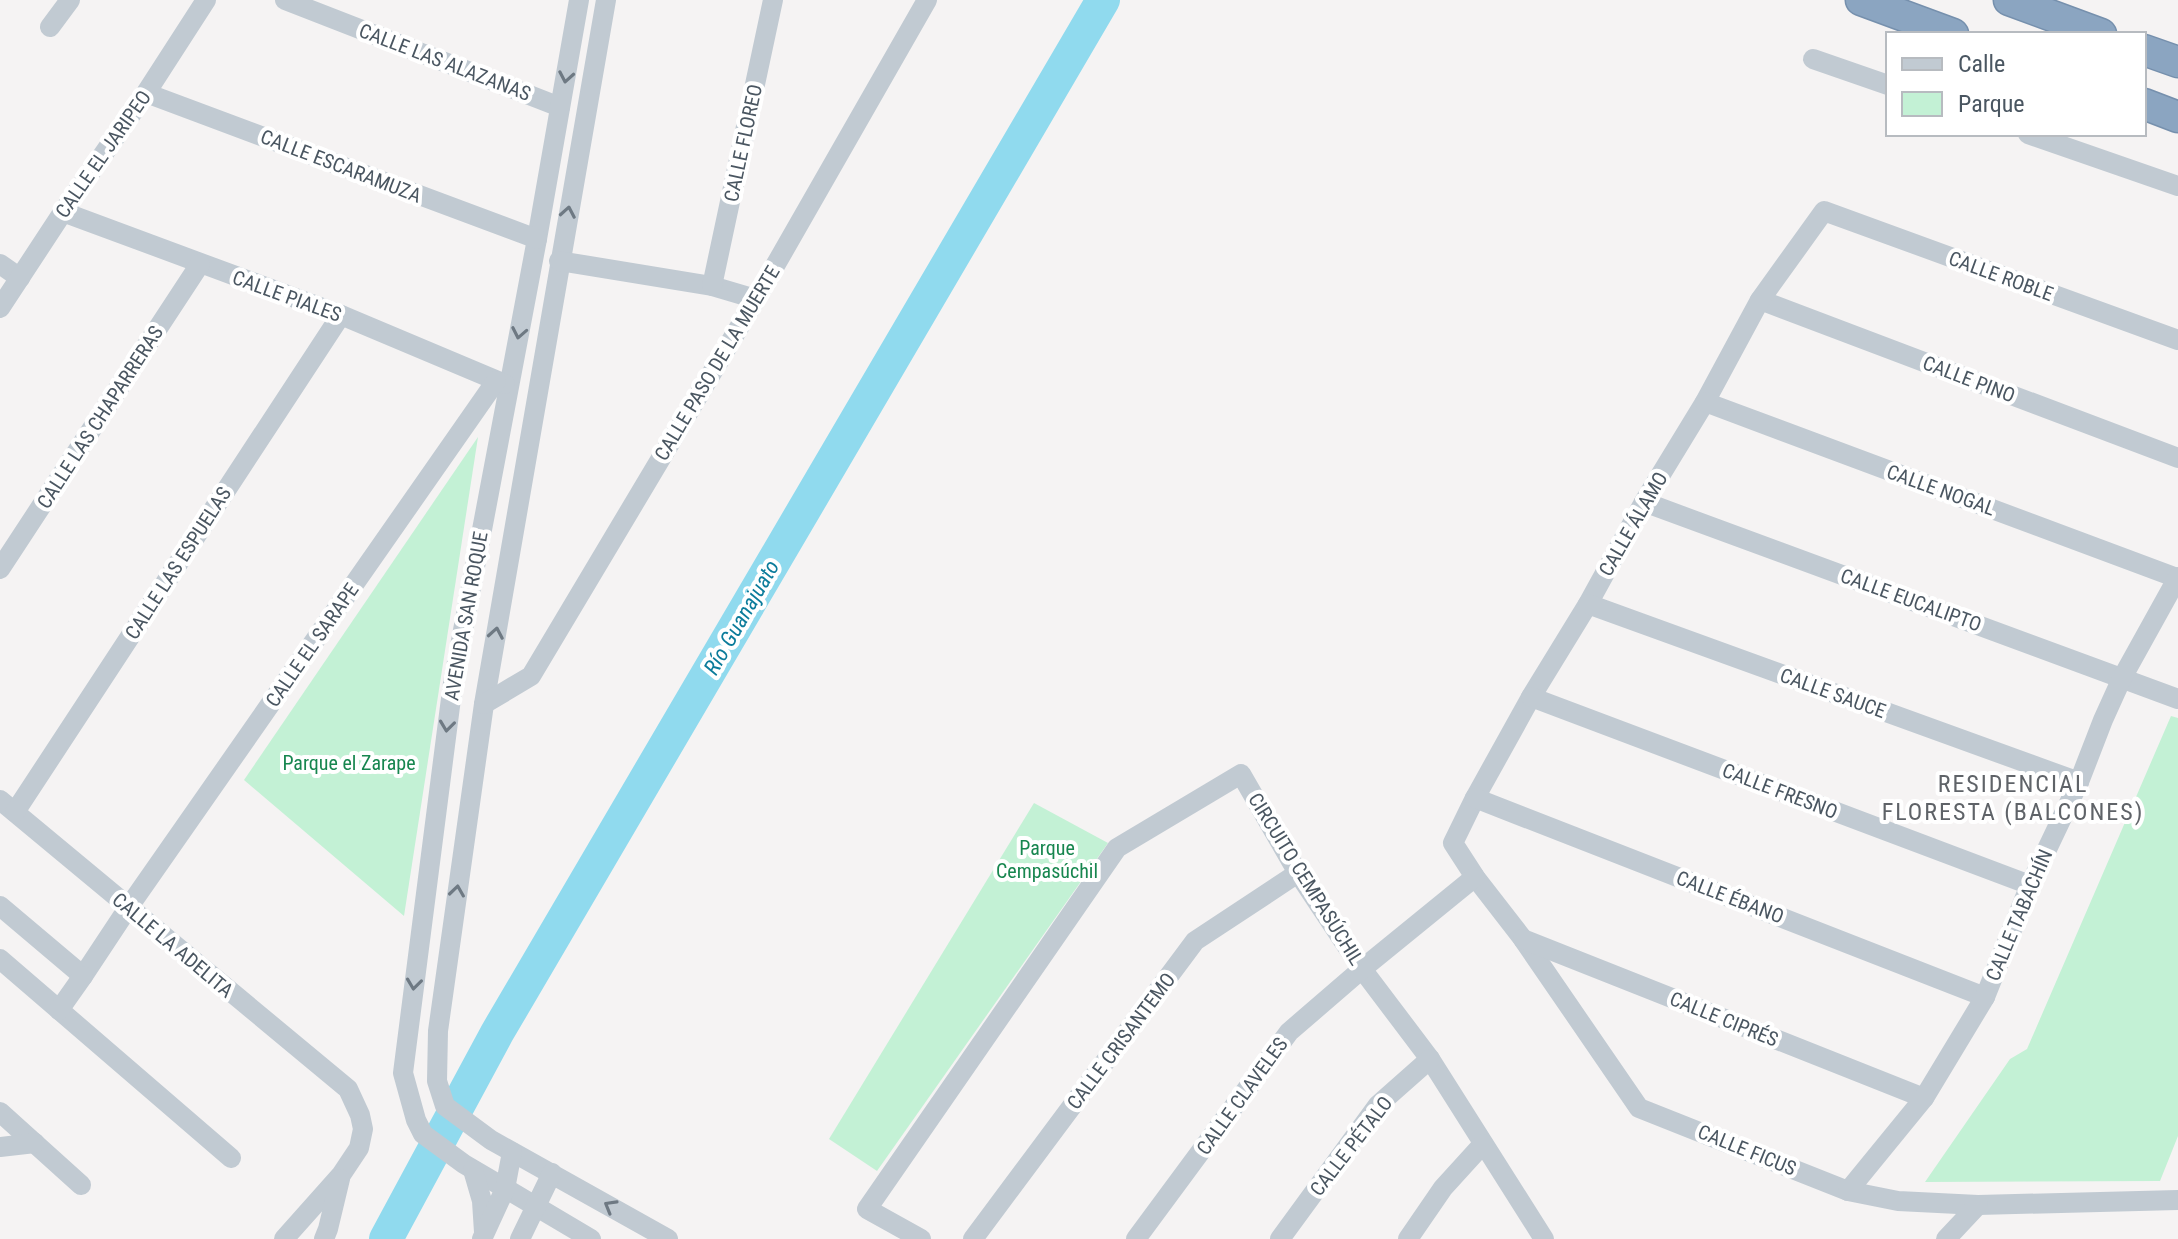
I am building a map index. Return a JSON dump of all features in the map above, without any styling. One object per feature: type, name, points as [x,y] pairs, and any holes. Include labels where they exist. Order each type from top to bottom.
[{"type":"highway","points":[[1861,0],[1948,32]]},
{"type":"highway","points":[[2009,0],[2096,32]]},
{"type":"highway","points":[[2146,51],[2178,62]]},
{"type":"highway","points":[[2146,105],[2178,117]]},
{"type":"street","points":[[50,27],[70,0]]},
{"type":"street","name":"CALLE EL JARIPEO","points":[[0,308],[206,0]]},
{"type":"street","name":"CALLE LAS ALAZANAS","points":[[285,0],[560,107]]},
{"type":"street","name":"AVENIDA SAN ROQUE","points":[[579,0],[537,239],[502,383],[453,683],[403,1073],[423,1134],[469,1167],[591,1239]]},
{"type":"street","name":"AVENIDA SAN ROQUE","points":[[606,0],[484,704],[438,1031],[437,1081],[445,1106],[491,1140],[668,1239]]},
{"type":"street","name":"CALLE FLOREO","points":[[712,286],[773,0]]},
{"type":"street","name":"CALLE PASO DE LA MUERTE","points":[[484,704],[531,676],[756,299],[927,0]]},
{"type":"street","points":[[1813,59],[1886,84]]},
{"type":"street","name":"CALLE ESCARAMUZA","points":[[146,93],[537,239]]},
{"type":"street","points":[[2034,136],[2178,186]]},
{"type":"street","name":"CALLE ÁLAMO","points":[[1453,843],[1531,697],[1705,402],[1760,300],[1824,211]]},
{"type":"street","name":"CALLE ROBLE","points":[[1824,211],[2178,340]]},
{"type":"street","name":"CALLE PIALES","points":[[63,212],[341,315],[502,383]]},
{"type":"street","points":[[559,261],[712,286],[756,299]]},
{"type":"street","points":[[0,264],[20,278]]},
{"type":"street","name":"CALLE LAS CHAPARRERAS","points":[[0,569],[200,264]]},
{"type":"street","name":"CALLE PINO","points":[[1760,300],[2178,458]]},
{"type":"street","name":"CALLE LAS ESPUELAS","points":[[7,806],[341,315]]},
{"type":"street","name":"CALLE EL SARAPE","points":[[59,1010],[128,908],[502,383]]},
{"type":"street","name":"CALLE NOGAL","points":[[1705,402],[2178,578]]},
{"type":"street","name":"CALLE EUCALIPTO","points":[[1644,502],[2178,699]]},
{"type":"street","name":"CALLE TABACHÍN","points":[[1848,1191],[1924,1098],[1985,997],[2030,885],[2079,782],[2122,678],[2178,578]]},
{"type":"street","name":"CALLE SAUCE","points":[[1588,604],[2079,782]]},
{"type":"street","name":"CALLE FRESNO","points":[[1531,697],[2030,885]]},
{"type":"street","name":"CIRCUITO CEMPASÚCHIL","points":[[921,1239],[867,1209],[1117,848],[1241,774],[1298,873],[1362,969],[1430,1059],[1544,1239]]},
{"type":"street","name":"CALLE ÉBANO","points":[[1475,798],[1985,997]]},
{"type":"street","name":"CALLE LA ADELITA","points":[[7,806],[348,1089],[363,1129],[359,1148],[341,1175]]},
{"type":"street","name":"CALLE FICUS","points":[[1453,843],[1639,1108],[1848,1191],[1898,1201],[1978,1205],[2178,1200]]},
{"type":"street","name":"CALLE CRISANTEMO","points":[[973,1239],[1195,941],[1298,873]]},
{"type":"street","name":"CALLE CLAVELES","points":[[1136,1239],[1289,1032],[1475,877]]},
{"type":"street","points":[[0,906],[83,976]]},
{"type":"street","name":"CALLE CIPRÉS","points":[[1523,939],[1924,1098]]},
{"type":"street","points":[[4,969],[59,1010],[231,1158]]},
{"type":"street","name":"CALLE PÉTALO","points":[[1280,1239],[1378,1105],[1430,1059]]},
{"type":"street","points":[[0,1112],[81,1185]]},
{"type":"street","points":[[0,1147],[35,1143]]},
{"type":"street","points":[[1408,1239],[1443,1188],[1483,1144]]},
{"type":"street","points":[[483,1238],[505,1189],[512,1152]]},
{"type":"street","points":[[469,1167],[482,1201],[483,1238]]},
{"type":"street","points":[[520,1239],[552,1173]]},
{"type":"street","points":[[284,1239],[341,1175]]},
{"type":"street","points":[[324,1239],[341,1175]]},
{"type":"street","points":[[1946,1239],[1978,1205]]},
{"type":"green space","name":"Parque el Zarape","points":[[478,437],[404,916],[244,780]]},
{"type":"green space","points":[[2171,716],[2178,718],[2178,1136],[2160,1181],[1925,1182],[2010,1059],[2027,1049]]},
{"type":"green space","name":"Parque Cempasúchil","points":[[1034,803],[1108,843],[877,1171],[829,1139]]},
{"type":"waterway","name":"Río Guanajuato","points":[[386,1239],[497,1033],[1103,0]]},
{"type":"district","name":"RESIDENCIAL FLORESTA (BALCONES)","points":[[2013,798]]}]
